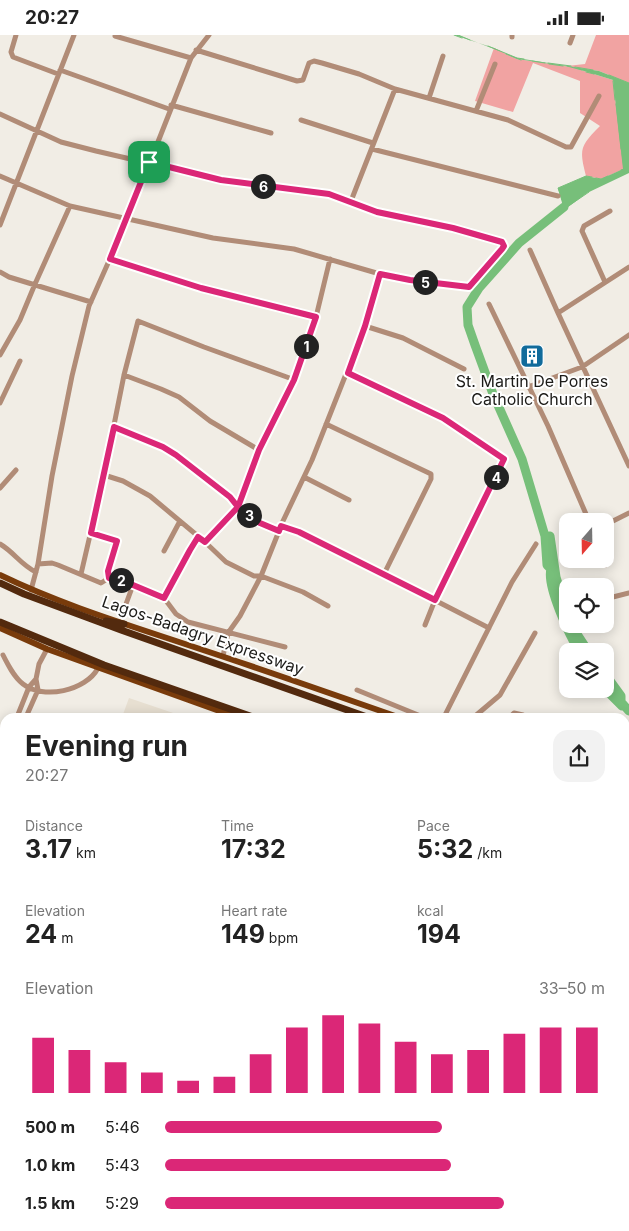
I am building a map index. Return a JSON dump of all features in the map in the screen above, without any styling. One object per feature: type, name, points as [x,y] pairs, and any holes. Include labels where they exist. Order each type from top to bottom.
[{"type":"highway","name":"Lagos-Badagry Expressway","points":[[0,583],[24,595],[357,713]]},
{"type":"highway","points":[[60,607],[108,622],[124,624]]},
{"type":"highway","points":[[0,622],[101,666],[241,713]]},
{"type":"main road","name":"Lagos-Badagry Expressway","points":[[0,575],[31,590],[124,624],[386,713]]},
{"type":"main road","points":[[0,628],[48,649],[101,666],[225,713]]},
{"type":"street","points":[[16,35],[11,52],[13,57],[170,107],[271,133]]},
{"type":"street","points":[[0,225],[74,35]]},
{"type":"street","points":[[31,590],[38,563],[65,411],[91,302],[128,218],[190,58],[209,35]]},
{"type":"street","points":[[570,43],[573,35]]},
{"type":"street","points":[[115,36],[190,58]]},
{"type":"street","points":[[196,49],[297,81],[303,79],[309,63],[314,61],[359,74],[395,89],[508,120],[566,147],[571,147],[599,96]]},
{"type":"street","points":[[429,98],[443,56]]},
{"type":"street","points":[[476,111],[495,64]]},
{"type":"street","points":[[351,201],[395,89]]},
{"type":"street","points":[[0,115],[61,142],[221,180],[329,194],[377,212],[453,228],[502,242],[504,246],[469,287],[418,282],[380,274],[294,249],[213,238],[70,206],[0,176]]},
{"type":"street","points":[[301,120],[373,146],[558,196]]},
{"type":"street","points":[[0,355],[20,320],[70,206]]},
{"type":"street","points":[[605,282],[582,231],[584,225],[610,211]]},
{"type":"street","points":[[530,250],[629,466]]},
{"type":"street","points":[[110,259],[201,288],[316,317]]},
{"type":"street","points":[[205,542],[238,507],[259,450],[294,380],[316,317],[330,259]]},
{"type":"street","points":[[558,313],[629,267]]},
{"type":"street","points":[[0,272],[8,277],[91,302]]},
{"type":"street","points":[[222,656],[228,633],[240,616],[261,576],[348,373],[365,326],[380,274]]},
{"type":"street","points":[[489,304],[548,426],[585,513]]},
{"type":"street","points":[[81,574],[137,323],[140,321],[294,380]]},
{"type":"street","points":[[365,326],[403,338],[464,369]]},
{"type":"street","points":[[528,387],[582,367],[629,335]]},
{"type":"street","points":[[0,403],[20,361]]},
{"type":"street","points":[[348,373],[443,418],[504,459],[435,600],[425,625]]},
{"type":"street","points":[[124,375],[178,397],[210,421],[259,450]]},
{"type":"street","points":[[326,424],[431,474],[431,479],[384,574]]},
{"type":"street","points":[[114,427],[163,447],[176,455],[260,523],[299,532],[489,628]]},
{"type":"street","points":[[0,488],[16,470]]},
{"type":"street","points":[[104,475],[138,488],[159,502],[226,562],[254,576],[261,576],[303,592],[328,606]]},
{"type":"street","points":[[304,477],[349,500]]},
{"type":"street","points":[[614,520],[629,513]]},
{"type":"street","points":[[164,551],[180,521]]},
{"type":"street","points":[[91,533],[117,541],[108,571],[109,578]]},
{"type":"street","points":[[164,598],[198,537]]},
{"type":"street","points":[[0,544],[10,549],[26,568],[36,571]]},
{"type":"street","points":[[446,713],[512,582],[536,544]]},
{"type":"street","points":[[38,563],[52,563],[100,583],[109,578],[133,585],[164,598],[182,619],[285,647]]},
{"type":"street","points":[[126,604],[133,585]]},
{"type":"street","points":[[614,597],[629,593]]},
{"type":"street","points":[[479,713],[500,695],[535,633]]},
{"type":"street","points":[[28,713],[38,691],[36,679],[39,664],[48,649]]},
{"type":"street","points":[[3,655],[15,676],[24,685],[38,691],[58,692],[78,686],[101,666]]},
{"type":"street","points":[[19,713],[29,687],[36,679]]},
{"type":"street","points":[[357,689],[414,713]]},
{"type":"shaded area","points":[[454,35],[458,35],[478,43]]},
{"type":"shaded area","points":[[596,35],[629,35],[629,83],[599,71],[567,66],[585,64]]},
{"type":"shaded area","points":[[478,43],[494,48],[506,54]]},
{"type":"shaded area","points":[[494,48],[517,59],[571,67],[613,80],[624,169],[601,179],[586,176],[582,160],[583,148],[588,138],[600,126],[580,113],[580,81],[533,63],[513,112],[475,101]]},
{"type":"shaded area","points":[[506,54],[517,58],[599,71],[629,83],[629,173],[587,193],[564,210],[558,188],[586,176],[601,179],[623,169],[613,80],[571,67],[517,59]]},
{"type":"shaded area","points":[[129,698],[173,713],[123,713]]},
{"type":"waterway","points":[[454,35],[462,38]]},
{"type":"waterway","points":[[458,35],[470,40]]},
{"type":"waterway","points":[[488,46],[524,59]]},
{"type":"waterway","points":[[506,54],[521,60]]},
{"type":"waterway","points":[[532,61],[545,63]]},
{"type":"waterway","points":[[548,63],[571,66]]},
{"type":"waterway","points":[[549,64],[563,66]]},
{"type":"waterway","points":[[567,66],[582,70]]},
{"type":"waterway","points":[[575,67],[593,70]]},
{"type":"waterway","points":[[586,72],[594,74]]},
{"type":"waterway","points":[[609,75],[629,83]]},
{"type":"waterway","points":[[613,81],[615,100]]},
{"type":"waterway","points":[[616,104],[621,149]]},
{"type":"waterway","points":[[621,170],[624,169],[622,153]]},
{"type":"waterway","points":[[562,200],[558,188],[586,176],[592,177]]},
{"type":"waterway","points":[[596,178],[601,179],[608,176]]},
{"type":"waterway","points":[[567,207],[589,192]]},
{"type":"waterway","points":[[564,207],[519,243],[479,288],[467,307],[468,325],[475,345],[493,394],[522,459],[545,536],[547,565],[551,569],[550,577],[555,598],[575,643]]},
{"type":"waterway","points":[[550,536],[559,587]]},
{"type":"waterway","points":[[576,633],[583,643]]},
{"type":"waterway","points":[[614,686],[621,696],[621,702],[629,711]]},
{"type":"waterway","points":[[614,698],[622,706]]},
{"type":"place","name":"St. Martin De Porres Catholic Church","points":[[532,356]]},
{"type":"route","points":[[149,162],[110,259],[201,288],[316,317],[294,380],[259,450],[238,507],[205,542],[198,537],[164,598],[145,589],[109,578],[108,571],[117,541],[91,533],[114,427],[163,447],[176,455],[230,497],[238,507],[260,523],[279,531],[281,526],[299,532],[435,600],[504,459],[443,418],[348,373],[365,326],[380,274],[410,280],[469,287],[502,249],[504,246],[502,242],[453,228],[377,212],[329,194],[221,180],[149,162]]}]
